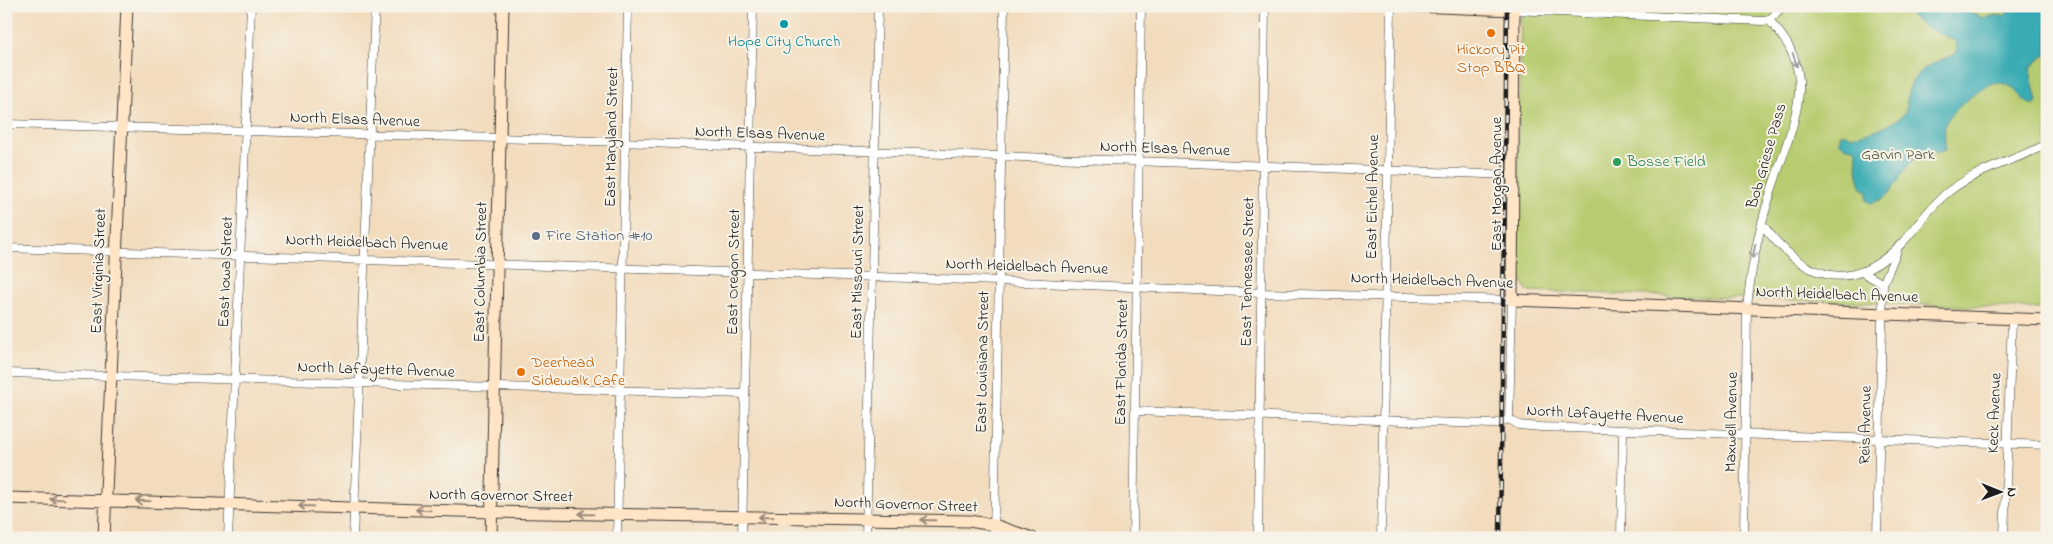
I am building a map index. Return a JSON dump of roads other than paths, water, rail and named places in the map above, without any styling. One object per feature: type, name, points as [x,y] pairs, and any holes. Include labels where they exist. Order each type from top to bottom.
[{"type":"main road","name":"East Virginia Street","points":[[104,538],[120,128],[127,6]]},
{"type":"main road","name":"East Columbia Street","points":[[491,538],[503,6]]},
{"type":"main road","points":[[1414,6],[1514,8]]},
{"type":"main road","name":"East Morgan Avenue","points":[[1512,300],[1514,8]]},
{"type":"main road","name":"North Heidelbach Avenue","points":[[1512,300],[2047,320]]},
{"type":"main road","name":"North Governor Street","points":[[6,498],[492,512],[969,521],[994,525],[1032,538]]},
{"type":"street","name":"East Iowa Street","points":[[228,538],[251,6]]},
{"type":"street","points":[[353,538],[375,6]]},
{"type":"street","name":"East Maryland Street","points":[[617,538],[628,6]]},
{"type":"street","name":"East Oregon Street","points":[[742,538],[753,6]]},
{"type":"street","name":"East Missouri Street","points":[[866,538],[878,6]]},
{"type":"street","name":"East Louisiana Street","points":[[994,538],[1004,6]]},
{"type":"street","name":"East Florida Street","points":[[1133,538],[1141,6]]},
{"type":"street","name":"East Tennessee Street","points":[[1258,538],[1265,6]]},
{"type":"street","name":"East Eichel Avenue","points":[[1381,538],[1390,6]]},
{"type":"street","points":[[1514,8],[1769,20],[1784,6]]},
{"type":"street","name":"Bob Griese Pass","points":[[1748,308],[1752,261],[1792,126],[1799,91],[1799,76],[1795,57],[1782,34],[1769,20]]},
{"type":"street","name":"North Elsas Avenue","points":[[6,124],[501,138],[1388,172],[1512,175]]},
{"type":"street","points":[[1862,272],[1883,284],[1893,257],[1932,206],[1951,190],[1979,172],[2047,144]]},
{"type":"street","points":[[1762,224],[1776,241],[1808,268],[1825,276],[1838,277],[1862,272],[1890,254],[1902,243]]},
{"type":"street","name":"North Heidelbach Avenue","points":[[6,248],[497,263],[999,281],[1261,293],[1512,300]]},
{"type":"street","name":"Reis Avenue","points":[[1877,538],[1883,284]]},
{"type":"street","name":"East Morgan Avenue","points":[[1509,419],[1512,300]]},
{"type":"street","name":"Maxwell Avenue","points":[[1744,538],[1748,308]]},
{"type":"street","name":"Keck Avenue","points":[[2004,538],[2012,318]]},
{"type":"street","name":"North Lafayette Avenue","points":[[6,373],[744,394]]},
{"type":"street","name":"North Lafayette Avenue","points":[[1135,411],[1495,424],[1509,419],[1519,425],[1624,431],[2047,445]]},
{"type":"street","points":[[1621,538],[1624,431]]},
{"type":"water","points":[[1898,6],[1949,6],[1985,18],[1995,15],[2004,16],[2014,6],[2047,6],[2047,54],[2033,65],[2030,70],[2037,102],[2033,105],[2029,103],[2009,86],[2002,83],[1988,85],[1967,100],[1949,118],[1945,126],[1945,150],[1939,153],[1923,153],[1916,158],[1910,163],[1889,193],[1882,199],[1871,203],[1867,201],[1867,191],[1862,189],[1858,176],[1856,149],[1844,146],[1839,142],[1841,133],[1861,134],[1883,127],[1902,116],[1905,112],[1908,93],[1914,78],[1925,68],[1954,55],[1957,49],[1955,41],[1921,25],[1904,9]]},
{"type":"railway","points":[[1500,538],[1507,6]]},
{"type":"place","name":"Hope City Church","points":[[784,24]]},
{"type":"place","name":"Hickory Pit Stop BBQ","points":[[1491,33]]},
{"type":"place","name":"Bosse Field","points":[[1617,162]]},
{"type":"place","name":"Fire Station #10","points":[[536,236]]},
{"type":"place","name":"Deerhead Sidewalk Cafe","points":[[521,372]]},
{"type":"park label","name":"Garvin Park","points":[[1898,155]]}]
